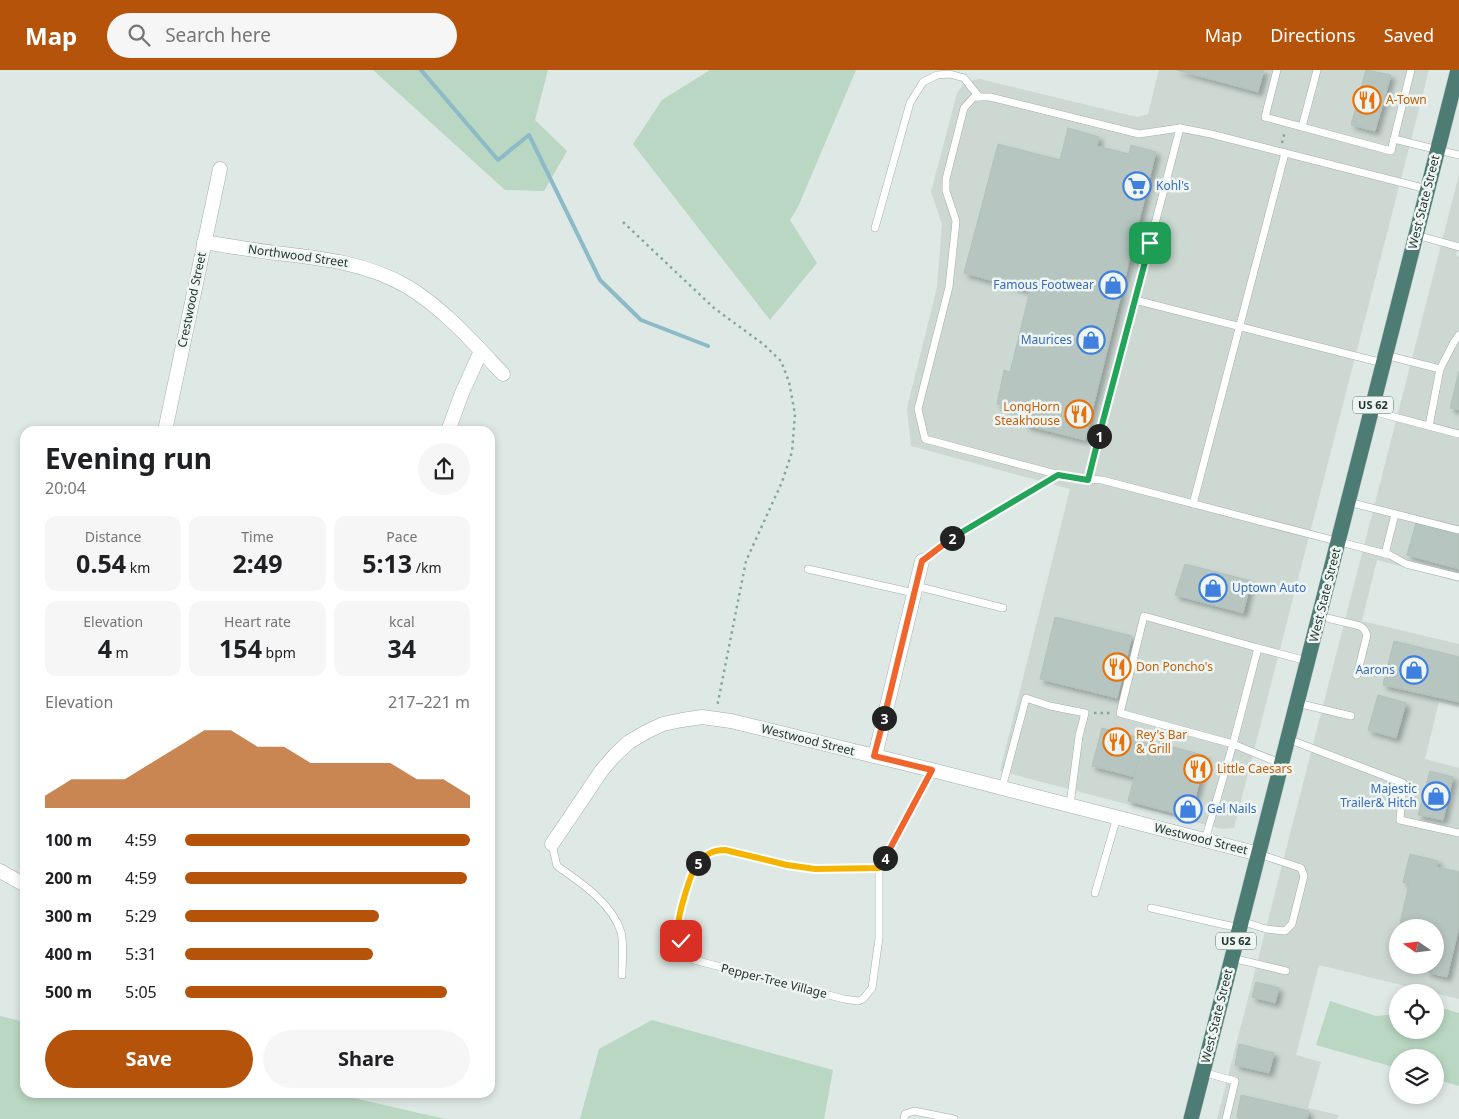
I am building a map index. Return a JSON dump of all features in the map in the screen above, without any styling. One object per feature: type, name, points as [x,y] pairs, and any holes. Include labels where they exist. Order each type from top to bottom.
[{"type":"highway","name":"West State Street","points":[[1190,1119],[1458,73]]},
{"type":"street","name":"Crestwood Street","points":[[166,426],[220,169]]},
{"type":"street","name":"Northwood Street","points":[[204,242],[342,262],[371,270],[402,284],[440,310],[504,374]]},
{"type":"street","points":[[450,426],[481,351]]},
{"type":"street","points":[[874,756],[922,561]]},
{"type":"street","name":"Westwood Street","points":[[552,844],[578,802],[602,770],[614,755],[629,742],[663,724],[702,717],[730,721],[932,770],[1259,854]]},
{"type":"street","points":[[0,871],[20,882]]},
{"type":"lane","points":[[1277,70],[1265,116],[1391,151],[1412,70]]},
{"type":"lane","points":[[1302,127],[1317,70]]},
{"type":"lane","points":[[874,228],[910,104],[923,82],[937,75],[950,74],[964,78],[979,97]]},
{"type":"lane","points":[[1427,189],[1180,128],[1139,134],[990,98],[974,97],[964,108],[946,179],[946,192],[956,221],[950,287],[918,409],[925,439],[1058,475],[1088,480],[1102,480],[1386,554],[1406,564],[1459,577]]},
{"type":"lane","points":[[1088,480],[1180,128]]},
{"type":"lane","points":[[1394,139],[1459,156]]},
{"type":"lane","points":[[1193,504],[1282,152]]},
{"type":"lane","points":[[1416,235],[1459,247]]},
{"type":"lane","points":[[1135,300],[1238,326],[1384,359],[1440,369]]},
{"type":"lane","points":[[1429,426],[1440,369],[1459,335]]},
{"type":"lane","points":[[1371,411],[1459,434]]},
{"type":"lane","points":[[1348,502],[1459,530]]},
{"type":"lane","points":[[1386,554],[1396,514]]},
{"type":"lane","points":[[808,569],[1002,608]]},
{"type":"lane","points":[[1282,764],[1233,744],[1120,713],[1144,616],[1308,661]]},
{"type":"lane","points":[[1319,616],[1360,626],[1364,629],[1367,635],[1357,675]]},
{"type":"lane","points":[[1205,840],[1258,648]]},
{"type":"lane","points":[[1002,788],[1026,698],[1050,706],[1085,713],[1079,736],[1070,805]]},
{"type":"lane","points":[[1298,703],[1351,716]]},
{"type":"lane","points":[[1288,739],[1403,783],[1400,820],[1459,833]]},
{"type":"lane","name":"Pepper-Tree Village","points":[[879,868],[815,869],[787,865],[725,850],[711,852],[694,866],[678,924],[681,941],[687,953],[694,960],[704,964],[844,999],[858,1001],[863,999],[872,988],[875,976],[879,938],[879,868],[932,770]]},
{"type":"lane","points":[[1095,893],[1117,817]]},
{"type":"lane","points":[[552,844],[557,866],[591,890],[617,925],[621,933],[622,975]]},
{"type":"lane","points":[[1150,908],[1240,925],[1286,931],[1292,924],[1304,876],[1301,868],[1259,854]]},
{"type":"lane","points":[[1232,958],[1286,971]]},
{"type":"lane","points":[[1202,1072],[1235,1081],[1226,1119]]},
{"type":"lane","points":[[904,1119],[905,1114],[914,1111],[954,1119]]},
{"type":"path","points":[[1282,152],[1287,123]]},
{"type":"path","points":[[623,222],[714,308],[763,344],[780,361],[789,382],[795,414],[792,452],[787,467],[774,502],[746,561],[715,719]]},
{"type":"path","points":[[922,561],[958,534],[1058,475]]},
{"type":"path","points":[[1085,713],[1120,713]]},
{"type":"shaded area","points":[[1159,70],[1429,70],[1234,828],[1222,829],[1000,771],[1070,489],[911,446],[907,408],[937,287],[942,224],[931,192],[957,93],[966,81],[980,79],[1137,117],[1148,114]]},
{"type":"shaded area","points":[[1459,175],[1459,244],[1456,255],[1459,257],[1459,582],[1377,560],[1362,621],[1459,644],[1459,707],[1439,702],[1425,759],[1459,768],[1459,999],[1444,995],[1444,984],[1397,984],[1319,965],[1296,1055],[1321,1062],[1308,1108],[1339,1115],[1338,1119],[1217,1119]]},
{"type":"green space","points":[[373,70],[548,70],[535,120],[567,151],[544,191],[505,190]]},
{"type":"green space","points":[[710,70],[856,70],[798,207],[790,220],[817,263],[770,320],[633,144],[662,100]]},
{"type":"green space","points":[[1330,1001],[1376,1016],[1389,1015],[1389,1039],[1444,1039],[1444,1009],[1446,1009],[1459,1013],[1459,1086],[1444,1082],[1444,1049],[1389,1049],[1389,1066],[1316,1045]]},
{"type":"green space","points":[[0,1016],[20,1021],[20,1098],[353,1098],[445,1119],[0,1119]]},
{"type":"green space","points":[[652,1020],[833,1070],[824,1119],[580,1119],[599,1049]]},
{"type":"building","points":[[1177,70],[1264,70],[1258,92]]},
{"type":"building","points":[[1366,70],[1391,75],[1375,131],[1351,125]]},
{"type":"building","points":[[1068,128],[1099,137],[1097,146],[1129,154],[1131,145],[1156,152],[1085,440],[1025,425],[1028,413],[997,404],[1004,370],[1010,372],[1030,291],[964,273],[998,144],[1060,160]]},
{"type":"building","points":[[1459,371],[1459,410],[1450,408]]},
{"type":"building","points":[[1416,523],[1459,535],[1459,569],[1407,555]]},
{"type":"building","name":"Uptown Auto","points":[[1185,564],[1251,581],[1243,613],[1175,595]]},
{"type":"building","points":[[1055,617],[1132,636],[1117,698],[1040,679]]},
{"type":"building","points":[[1394,641],[1459,657],[1459,702],[1383,685]]},
{"type":"building","points":[[1378,695],[1406,703],[1396,738],[1368,730]]},
{"type":"building","points":[[1102,728],[1144,739],[1135,777],[1092,766]]},
{"type":"building","points":[[1144,739],[1206,756],[1190,817],[1128,801]]},
{"type":"building","name":"Majestic Trailer& Hitch","points":[[1430,771],[1453,777],[1443,820],[1418,815]]},
{"type":"building","points":[[1410,854],[1438,861],[1437,867],[1459,872],[1459,927],[1447,977],[1435,974],[1444,974],[1444,919],[1401,919],[1409,884],[1403,882]]},
{"type":"building","points":[[1256,982],[1279,988],[1275,1003],[1252,997]]},
{"type":"building","points":[[1239,1044],[1274,1053],[1269,1073],[1235,1065]]},
{"type":"building","points":[[1241,1095],[1309,1111],[1307,1119],[1240,1119],[1237,1117]]},
{"type":"waterway","points":[[421,70],[498,160],[529,135],[600,280],[641,320],[708,346]]},
{"type":"place","name":"A-Town","points":[[1367,100]]},
{"type":"place","name":"Kohl's","points":[[1137,186]]},
{"type":"place","name":"Famous Footwear","points":[[1113,285]]},
{"type":"place","name":"Maurices","points":[[1091,340]]},
{"type":"place","name":"LongHorn Steakhouse","points":[[1079,414]]},
{"type":"place","name":"Uptown Auto","points":[[1213,588]]},
{"type":"place","name":"Don Poncho's","points":[[1117,667]]},
{"type":"place","name":"Aarons","points":[[1414,670]]},
{"type":"place","name":"Rey's Bar & Grill","points":[[1117,742]]},
{"type":"place","name":"Little Caesars","points":[[1198,769]]},
{"type":"place","name":"Majestic Trailer& Hitch","points":[[1436,796]]},
{"type":"place","name":"Gel Nails","points":[[1188,809]]},
{"type":"route","points":[[681,941],[678,924],[694,866],[711,852],[725,850],[787,865],[815,869],[879,868],[932,770],[874,756],[922,561],[958,534],[1058,475],[1088,480],[1150,243]]}]
